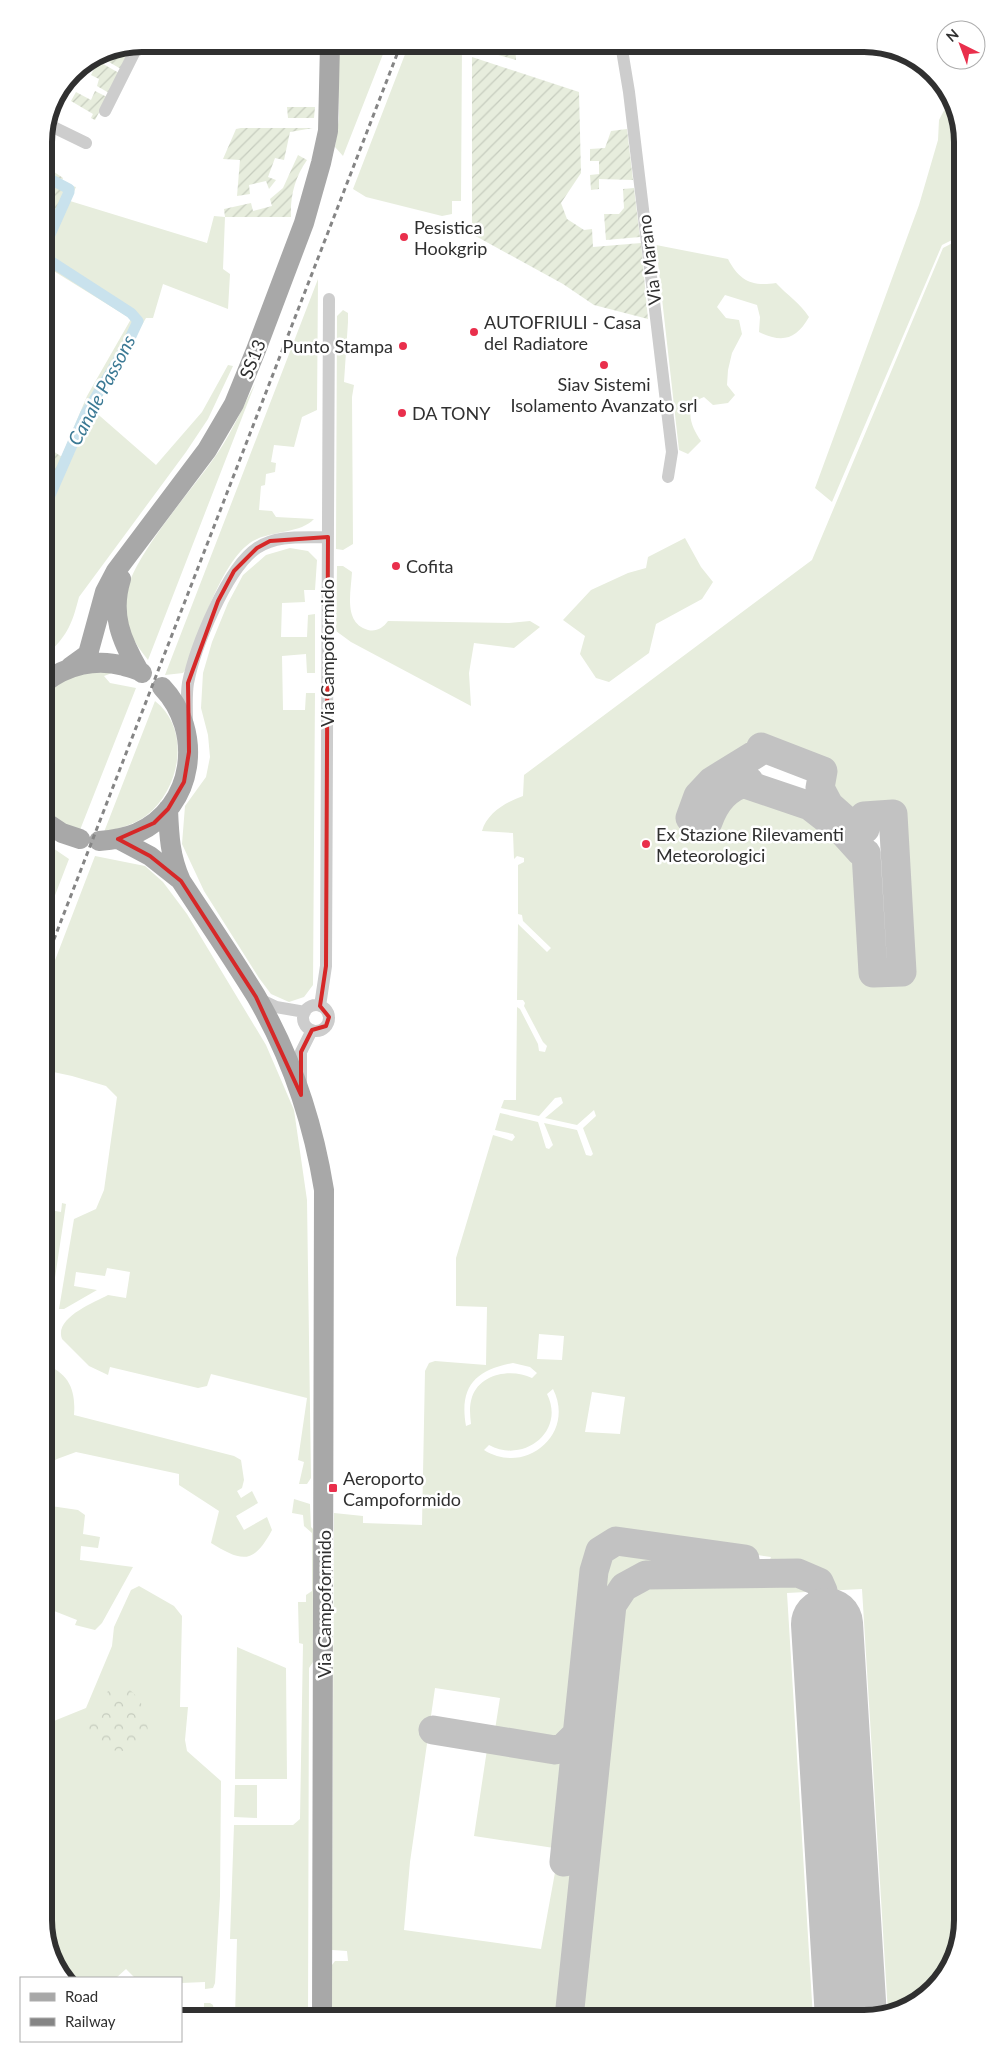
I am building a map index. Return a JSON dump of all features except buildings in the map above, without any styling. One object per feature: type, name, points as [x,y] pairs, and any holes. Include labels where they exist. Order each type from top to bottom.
[{"type":"main road","name":"SS13","points":[[53,678],[88,654],[105,592],[127,558],[207,450],[234,404],[304,223],[316,184],[327,136],[330,52]]},
{"type":"main road","name":"SS13","points":[[70,667],[91,663],[113,663],[141,672],[124,641],[116,608],[115,595],[127,558]]},
{"type":"main road","points":[[99,840],[137,833],[154,823],[168,809],[184,782],[190,752],[188,736],[181,714],[162,687]]},
{"type":"main road","points":[[168,809],[170,852],[181,881]]},
{"type":"main road","points":[[53,827],[62,833],[99,840],[150,856],[181,881]]},
{"type":"main road","name":"Via Campoformido","points":[[181,881],[256,997],[283,1050],[301,1095],[318,1151],[324,1190],[322,2009]]},
{"type":"street","points":[[105,112],[134,53]]},
{"type":"street","name":"Via Marano","points":[[622,53],[629,92],[672,452],[668,476]]},
{"type":"street","points":[[54,127],[86,143]]},
{"type":"street","name":"Via Campoformido","points":[[312,1030],[322,1029],[328,1022],[328,1012],[320,1006],[326,966],[329,300]]},
{"type":"street","points":[[188,736],[186,699],[193,665],[218,601],[234,571],[244,558],[257,548],[282,538],[328,537]]},
{"type":"street","points":[[256,997],[283,1009],[305,1012]]},
{"type":"street","points":[[301,1095],[301,1052],[312,1030],[303,1020],[305,1012],[310,1006],[320,1006]]},
{"type":"highlighted area","points":[[328,537],[326,966],[320,1006],[329,1017],[326,1026],[312,1030],[301,1052],[301,1095],[256,997],[181,881],[150,856],[118,839],[154,823],[168,809],[184,782],[189,752],[188,683],[218,601],[234,571],[257,548],[270,541]]},
{"type":"green space","points":[[338,52],[384,52],[343,156],[335,147],[339,118]]},
{"type":"green space","points":[[406,52],[462,52],[461,201],[452,201],[452,214],[442,216],[366,197],[353,189]]},
{"type":"green space","points":[[489,52],[516,53],[516,60]]},
{"type":"green space","points":[[129,53],[121,69],[106,60]]},
{"type":"green space","points":[[472,57],[579,92],[581,173],[561,203],[567,219],[584,230],[592,229],[593,247],[641,243],[648,319],[594,305],[563,284],[472,234]]},
{"type":"green space","points":[[101,63],[119,73],[109,93],[97,86],[99,79],[91,75],[95,67]]},
{"type":"green space","points":[[95,91],[107,97],[95,120],[91,118],[93,114],[71,101],[76,92],[91,100]]},
{"type":"green space","points":[[946,106],[952,125],[954,143],[954,239],[942,245],[832,502],[815,488],[919,205],[938,140],[939,120]]},
{"type":"green space","points":[[287,107],[315,107],[314,118],[288,118]]},
{"type":"green space","points":[[313,128],[290,132],[284,160],[275,158],[268,177],[276,180],[269,189],[266,181],[249,185],[250,194],[237,196],[240,160],[223,159],[236,129]]},
{"type":"green space","points":[[627,129],[633,180],[599,179],[599,189],[591,190],[590,175],[599,174],[599,161],[590,161],[590,149],[605,148],[611,131]]},
{"type":"green space","points":[[298,155],[307,160],[299,173],[294,187],[291,217],[225,217],[224,209],[251,203],[253,211],[272,206],[270,199],[283,188]]},
{"type":"green space","points":[[53,171],[63,178],[62,181],[69,185],[53,217]]},
{"type":"green space","points":[[69,185],[76,187],[70,201],[207,243],[214,216],[225,217],[223,269],[230,274],[228,309],[163,284],[153,318],[146,318],[93,410],[156,465],[202,412],[228,365],[233,366],[208,419],[186,452],[79,597],[67,630],[53,649],[53,477],[87,396],[131,319],[53,271],[53,217]]},
{"type":"green space","points":[[634,188],[640,237],[606,240],[604,214],[619,214],[624,208],[623,189]]},
{"type":"green space","points":[[954,242],[954,1919],[949,1948],[938,1969],[923,1987],[898,2003],[888,2006],[862,1589],[787,1593],[813,2010],[332,2009],[332,1965],[335,1961],[348,1961],[347,1951],[332,1950],[334,1513],[363,1516],[363,1523],[422,1525],[425,1371],[429,1363],[435,1361],[486,1365],[487,1307],[456,1306],[456,1258],[493,1135],[512,1141],[515,1137],[513,1134],[495,1130],[500,1113],[538,1122],[546,1148],[549,1149],[553,1145],[544,1123],[577,1130],[586,1155],[591,1156],[593,1154],[583,1128],[596,1116],[594,1110],[577,1125],[545,1118],[563,1103],[561,1097],[555,1098],[539,1116],[501,1108],[504,1100],[516,1100],[517,1007],[520,1009],[538,1044],[539,1051],[545,1052],[547,1046],[524,1006],[525,1003],[523,1000],[517,1000],[518,924],[547,952],[551,948],[523,921],[522,915],[518,914],[518,865],[524,862],[524,858],[517,856],[514,859],[513,833],[482,831],[488,819],[498,809],[510,801],[523,796],[524,775],[812,560],[943,248]],"holes":[[[761,747],[823,771],[820,788],[829,805],[856,829],[865,829],[864,816],[892,814],[902,972],[873,973],[866,853],[861,852],[842,831],[810,806],[748,785],[749,781],[728,791],[715,807],[708,822],[690,818],[698,796],[712,781],[759,752]],[[539,1334],[564,1336],[562,1360],[537,1359]],[[513,1363],[530,1367],[537,1373],[532,1378],[515,1373],[506,1373],[482,1382],[472,1397],[470,1407],[471,1424],[466,1426],[465,1401],[473,1382],[489,1370]],[[553,1389],[558,1406],[558,1421],[552,1435],[542,1446],[530,1454],[515,1458],[500,1457],[484,1450],[489,1445],[502,1450],[515,1450],[527,1447],[538,1441],[546,1432],[551,1421],[551,1408],[547,1394]],[[592,1392],[625,1397],[620,1434],[585,1432]],[[613,1533],[771,1557],[767,1568],[625,1548],[610,1553],[603,1567],[569,1868],[556,1867],[541,1949],[404,1930],[410,1862],[435,1688],[500,1698],[494,1736],[562,1746],[567,1743],[572,1733],[590,1548]]]},
{"type":"green space","points":[[656,245],[728,259],[741,277],[753,283],[776,283],[798,303],[809,317],[794,335],[775,338],[759,332],[760,317],[757,305],[725,295],[717,307],[726,318],[739,320],[742,334],[732,353],[728,370],[727,385],[735,395],[728,403],[713,405],[704,397],[693,405],[690,417],[701,441],[688,454],[679,450]]},
{"type":"green space","points":[[318,279],[317,410],[302,417],[294,447],[274,445],[271,462],[276,463],[275,472],[266,474],[265,485],[261,486],[259,510],[272,511],[276,517],[314,519],[302,527],[264,536],[245,547],[233,561],[213,597],[186,669],[183,673],[165,675]]},
{"type":"green space","points":[[343,310],[348,313],[344,382],[354,385],[352,397],[353,544],[343,550],[336,549],[337,316]]},
{"type":"green space","points":[[255,384],[148,660],[133,638],[127,623],[125,607],[130,581],[151,543],[219,451]]},
{"type":"green space","points":[[53,451],[62,457],[53,478]]},
{"type":"green space","points":[[685,538],[701,567],[713,582],[702,599],[656,624],[649,653],[609,682],[596,678],[580,654],[585,636],[563,620],[591,590],[628,573],[646,568],[648,557]]},
{"type":"green space","points":[[290,548],[308,551],[317,560],[315,590],[304,590],[305,602],[282,603],[281,637],[307,637],[308,615],[315,614],[315,673],[307,673],[306,654],[282,656],[283,710],[305,710],[306,693],[315,693],[313,985],[304,997],[289,1002],[271,994],[259,978],[204,891],[182,844],[185,806],[206,777],[210,757],[208,735],[201,708],[203,673],[212,642],[228,603],[243,575],[266,555]]},
{"type":"green space","points":[[337,566],[343,566],[352,572],[350,606],[352,614],[360,626],[368,630],[379,629],[388,621],[509,623],[530,621],[540,627],[514,648],[474,643],[469,673],[471,706],[351,642],[336,631]]},
{"type":"green space","points":[[98,671],[112,673],[104,676],[110,683],[136,688],[80,830],[59,822],[53,817],[53,686],[63,679]]},
{"type":"green space","points":[[155,701],[166,713],[174,727],[177,742],[174,774],[168,790],[147,815],[132,824],[104,832]]},
{"type":"green space","points":[[53,848],[69,859],[53,902]]},
{"type":"green space","points":[[95,856],[145,866],[163,882],[187,914],[266,1045],[294,1110],[307,1200],[311,1478],[307,1484],[299,1484],[304,1462],[298,1460],[307,1398],[211,1374],[207,1386],[198,1388],[110,1367],[108,1375],[89,1366],[62,1339],[61,1331],[64,1324],[76,1312],[108,1295],[126,1298],[130,1272],[107,1268],[105,1276],[76,1272],[74,1286],[97,1290],[64,1309],[59,1309],[74,1219],[96,1209],[104,1190],[117,1097],[106,1086],[52,1072],[53,967]]},
{"type":"green space","points":[[62,1203],[66,1204],[52,1296],[52,1210],[61,1212]]},
{"type":"green space","points":[[52,1368],[60,1372],[72,1390],[74,1415],[234,1456],[241,1460],[244,1480],[242,1488],[237,1491],[241,1498],[252,1491],[258,1503],[236,1516],[244,1530],[267,1517],[272,1530],[259,1550],[252,1555],[246,1557],[231,1554],[211,1543],[219,1511],[179,1485],[179,1474],[76,1452],[52,1462]]},
{"type":"green space","points":[[294,1499],[310,1504],[311,1527],[313,1529],[313,1662],[309,1668],[308,2009],[235,2009],[237,1939],[230,1939],[234,1825],[293,1825],[300,1819],[303,1644],[299,1643],[298,1602],[306,1602],[306,1595],[312,1591],[312,1533],[304,1526],[303,1515],[292,1513]]},
{"type":"green space","points":[[52,1506],[78,1510],[85,1515],[83,1534],[100,1537],[98,1548],[81,1546],[80,1560],[133,1567],[102,1623],[95,1630],[75,1625],[77,1620],[52,1610]]},
{"type":"green space","points":[[139,1586],[174,1606],[182,1616],[180,1707],[188,1707],[185,1740],[187,1751],[221,1781],[220,1896],[215,1983],[213,1988],[205,1989],[205,1982],[182,1983],[182,1977],[134,1977],[126,1969],[117,1977],[74,1977],[59,1954],[54,1937],[52,1919],[52,1722],[86,1708],[112,1646],[114,1627],[131,1590]]},
{"type":"green space","points":[[237,1647],[286,1668],[287,1779],[235,1779]]},
{"type":"green space","points":[[124,1686],[135,1695],[142,1705],[148,1732],[127,1751],[104,1750],[88,1740],[88,1724],[108,1691]]},
{"type":"green space","points":[[488,1743],[564,1754],[569,1759],[569,1777],[560,1842],[554,1848],[474,1836]]},
{"type":"green space","points":[[235,1785],[257,1785],[257,1818],[234,1817]]},
{"type":"green space","points":[[204,2003],[213,2005],[214,2009],[204,2009]]},
{"type":"waterway","name":"Canale Passons","points":[[53,181],[69,189],[69,192],[53,228]]},
{"type":"waterway","name":"Canale Passons","points":[[53,263],[131,313],[138,321],[125,349],[86,413],[53,489]]},
{"type":"taxiway","points":[[761,747],[823,771],[820,788],[829,805],[856,829],[865,829],[864,816],[893,814],[902,972],[873,973],[866,853],[861,852],[842,831],[810,806],[748,785],[749,781],[728,791],[715,807],[708,822],[690,818],[698,796],[712,781],[759,752],[761,747]]},
{"type":"taxiway","points":[[564,1862],[594,1571],[600,1551],[616,1541],[745,1559]]},
{"type":"taxiway","points":[[570,2010],[612,1605],[624,1587],[646,1575],[798,1573],[819,1582],[823,1591],[827,1624]]},
{"type":"taxiway","points":[[433,1730],[555,1750],[563,1748],[578,1733]]},
{"type":"runway","points":[[827,1624],[851,2010]]},
{"type":"railway","points":[[53,943],[398,52]]},
{"type":"place","name":"Pesistica Hookgrip","points":[[404,237]]},
{"type":"place","name":"AUTOFRIULI - Casa del Radiatore","points":[[474,332]]},
{"type":"place","name":"Punto Stampa","points":[[403,346]]},
{"type":"place","name":"Siav Sistemi Isolamento Avanzato srl","points":[[604,365]]},
{"type":"place","name":"DA TONY","points":[[402,413]]},
{"type":"place","name":"Cofita","points":[[396,566]]},
{"type":"place","name":"Ex Stazione Rilevamenti Meteorologici","points":[[646,844]]},
{"type":"place","name":"Aeroporto Campoformido","points":[[333,1488]]}]
